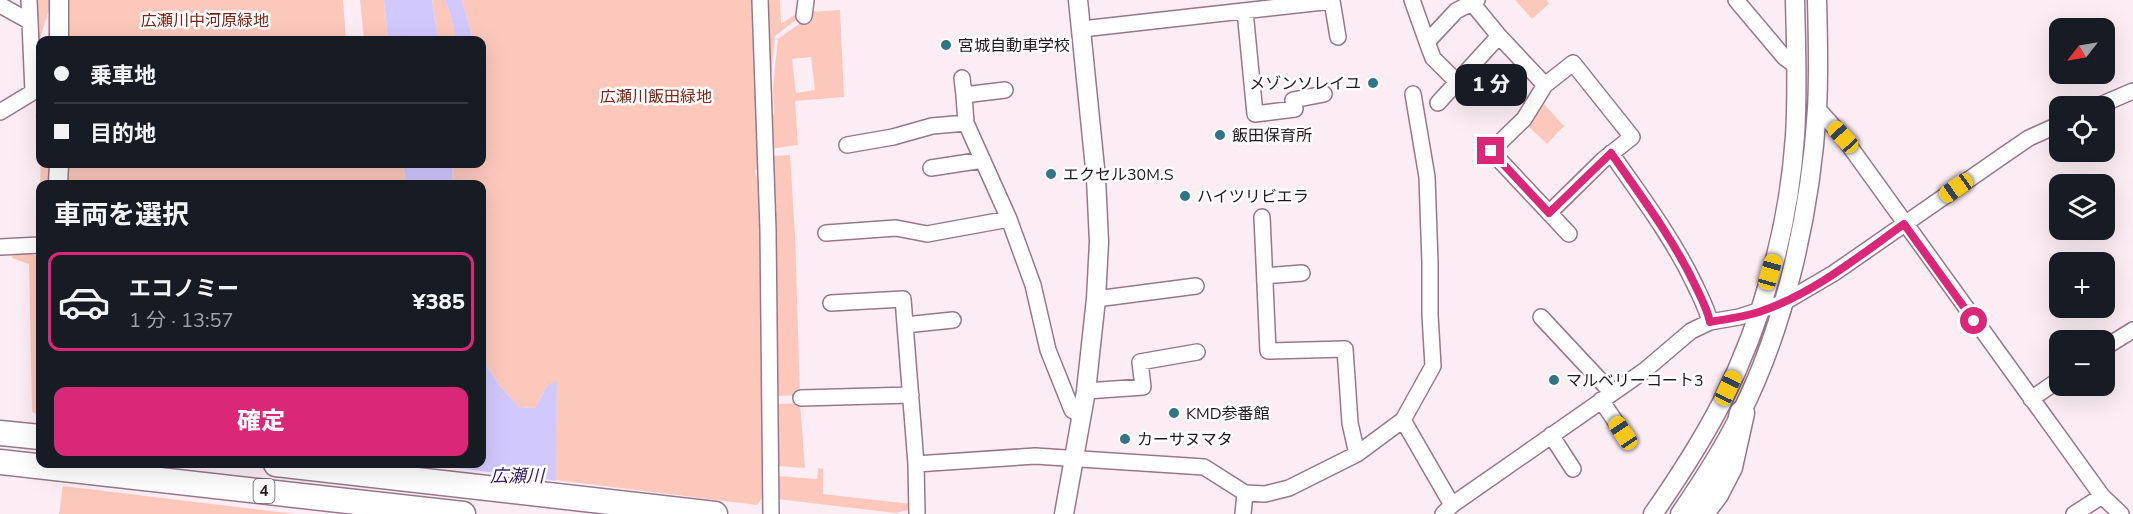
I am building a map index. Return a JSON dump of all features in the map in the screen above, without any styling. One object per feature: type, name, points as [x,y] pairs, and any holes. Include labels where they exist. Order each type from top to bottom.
[{"type":"highway","points":[[1701,514],[1716,494],[1730,466],[1742,412]]},
{"type":"highway","points":[[0,433],[36,437]]},
{"type":"highway","name":"4","points":[[0,462],[36,465]]},
{"type":"highway","name":"4","points":[[66,468],[463,514]]},
{"type":"highway","name":"4","points":[[311,468],[715,514]]},
{"type":"street","points":[[0,112],[33,92],[29,0]]},
{"type":"street","points":[[58,0],[58,36]]},
{"type":"street","points":[[760,0],[768,230],[771,514]]},
{"type":"street","points":[[804,16],[806,0]]},
{"type":"street","points":[[1064,514],[1086,391],[1096,299],[1099,242],[1097,185],[1078,0]]},
{"type":"street","points":[[1082,29],[1332,0],[1338,37]]},
{"type":"street","points":[[1412,0],[1433,58],[1457,82]]},
{"type":"street","points":[[1736,0],[1784,57],[1796,66]]},
{"type":"street","points":[[1653,514],[1687,464],[1721,403],[1759,312],[1782,230],[1795,136],[1795,0]]},
{"type":"street","points":[[1680,514],[1699,487],[1742,412],[1764,360],[1783,303],[1804,220],[1817,108],[1817,0]]},
{"type":"street","points":[[1427,42],[1456,11],[1475,2],[1499,36],[1545,85]]},
{"type":"street","points":[[0,5],[29,21]]},
{"type":"street","points":[[1245,11],[1255,114],[1294,109],[1293,100],[1324,94]]},
{"type":"street","points":[[1438,103],[1499,36]]},
{"type":"street","points":[[1549,213],[1611,153],[1632,137],[1573,63],[1545,85],[1524,119],[1491,151],[1549,213],[1569,234]]},
{"type":"street","points":[[962,78],[966,123],[1009,219],[1033,285],[1048,350],[1072,410],[1082,416]]},
{"type":"street","points":[[964,95],[1005,90]]},
{"type":"street","points":[[2115,99],[2133,91]]},
{"type":"street","points":[[916,464],[1035,456],[1204,467],[1245,493],[1265,494],[1289,488],[1357,454],[1403,420],[1433,366],[1427,177],[1413,94]]},
{"type":"street","points":[[1817,108],[1843,137],[2102,496],[2121,514]]},
{"type":"street","points":[[847,145],[894,137],[932,126],[966,123]]},
{"type":"street","points":[[1403,420],[1448,509],[1644,371],[1691,331],[1710,322],[1759,312],[1783,303],[1834,273],[2017,146],[2049,130]]},
{"type":"street","points":[[1611,153],[1684,262],[1707,310],[1710,322]]},
{"type":"street","points":[[931,168],[982,160]]},
{"type":"street","points":[[1262,217],[1268,351],[1345,349],[1350,423],[1357,454]]},
{"type":"street","points":[[826,232],[896,228],[927,234],[1009,219]]},
{"type":"street","points":[[0,247],[36,245]]},
{"type":"street","points":[[1265,276],[1302,273]]},
{"type":"street","points":[[1096,299],[1196,286]]},
{"type":"street","points":[[831,303],[903,299],[916,464],[917,514]]},
{"type":"street","points":[[1541,317],[1606,396],[1623,433]]},
{"type":"street","points":[[905,325],[953,320]]},
{"type":"street","points":[[2115,341],[2133,330]]},
{"type":"street","points":[[1086,391],[1143,387],[1140,362],[1197,352]]},
{"type":"street","points":[[2031,399],[2049,387]]},
{"type":"street","points":[[801,398],[911,395]]},
{"type":"street","points":[[1551,435],[1573,469]]},
{"type":"street","points":[[1243,514],[1245,493]]},
{"type":"street","points":[[2074,514],[2102,496]]},
{"type":"green space","points":[[34,0],[52,0],[41,36],[36,36],[36,41]]},
{"type":"green space","name":"広瀬川中河原緑地","points":[[65,0],[343,0],[346,36],[65,36]]},
{"type":"green space","points":[[360,0],[384,0],[388,36],[364,36]]},
{"type":"green space","points":[[432,0],[445,0],[455,36],[437,36]]},
{"type":"green space","name":"広瀬川飯田緑地","points":[[462,0],[755,0],[761,169],[755,170],[756,176],[761,176],[764,355],[762,498],[757,505],[555,480],[557,382],[547,386],[535,408],[519,407],[499,385],[486,364],[486,180],[453,180],[452,168],[486,168],[486,36],[472,36]]},
{"type":"green space","points":[[764,0],[780,0],[781,24],[800,11],[801,16],[775,36],[770,86]]},
{"type":"green space","points":[[1515,0],[1547,0],[1549,4],[1532,19]]},
{"type":"green space","points":[[840,10],[844,97],[795,101],[798,145],[770,149],[769,121],[774,114],[773,87],[778,39],[806,19],[808,12]],"holes":[[[811,57],[815,90],[796,93],[792,59]]]},
{"type":"green space","points":[[1544,104],[1564,126],[1547,144],[1529,127]]},
{"type":"green space","points":[[790,155],[800,395],[778,396],[773,156]]},
{"type":"green space","points":[[40,168],[52,168],[52,180],[40,180]]},
{"type":"green space","points":[[64,168],[404,168],[405,180],[64,180]]},
{"type":"green space","points":[[20,251],[36,256],[36,414],[32,412],[29,264],[12,258],[13,252]]},
{"type":"green space","points":[[800,403],[805,468],[778,466],[778,404]]},
{"type":"green space","points":[[818,468],[823,469],[823,494],[911,504],[908,510],[896,513],[777,499],[777,476],[817,479]]},
{"type":"green space","points":[[63,486],[295,514],[59,514]]},
{"type":"water","points":[[384,0],[432,0],[437,36],[388,36]]},
{"type":"water","points":[[445,0],[462,0],[472,36],[455,36]]},
{"type":"water","points":[[404,168],[452,168],[453,180],[405,180]]},
{"type":"water","name":"広瀬川","points":[[486,364],[499,385],[519,407],[535,408],[547,386],[557,381],[555,514],[451,514],[452,468],[486,468]]},
{"type":"pier","points":[[449,468],[558,481],[558,514],[448,514]]},
{"type":"place","name":"宮城自動車学校","points":[[946,45]]},
{"type":"place","name":"メゾンソレイユ","points":[[1373,83]]},
{"type":"place","name":"飯田保育所","points":[[1220,135]]},
{"type":"place","name":"エクセル30M.S","points":[[1051,174]]},
{"type":"place","name":"ハイツリビエラ","points":[[1185,196]]},
{"type":"place","name":"マルベリーコート3","points":[[1554,380]]},
{"type":"place","name":"KMD参番館","points":[[1174,413]]},
{"type":"place","name":"カーサヌマタ","points":[[1125,439]]},
{"type":"route","points":[[1491,151],[1549,213],[1611,153],[1684,262],[1707,310],[1710,322],[1759,312],[1783,303],[1834,273],[1904,224],[1974,321]]}]
